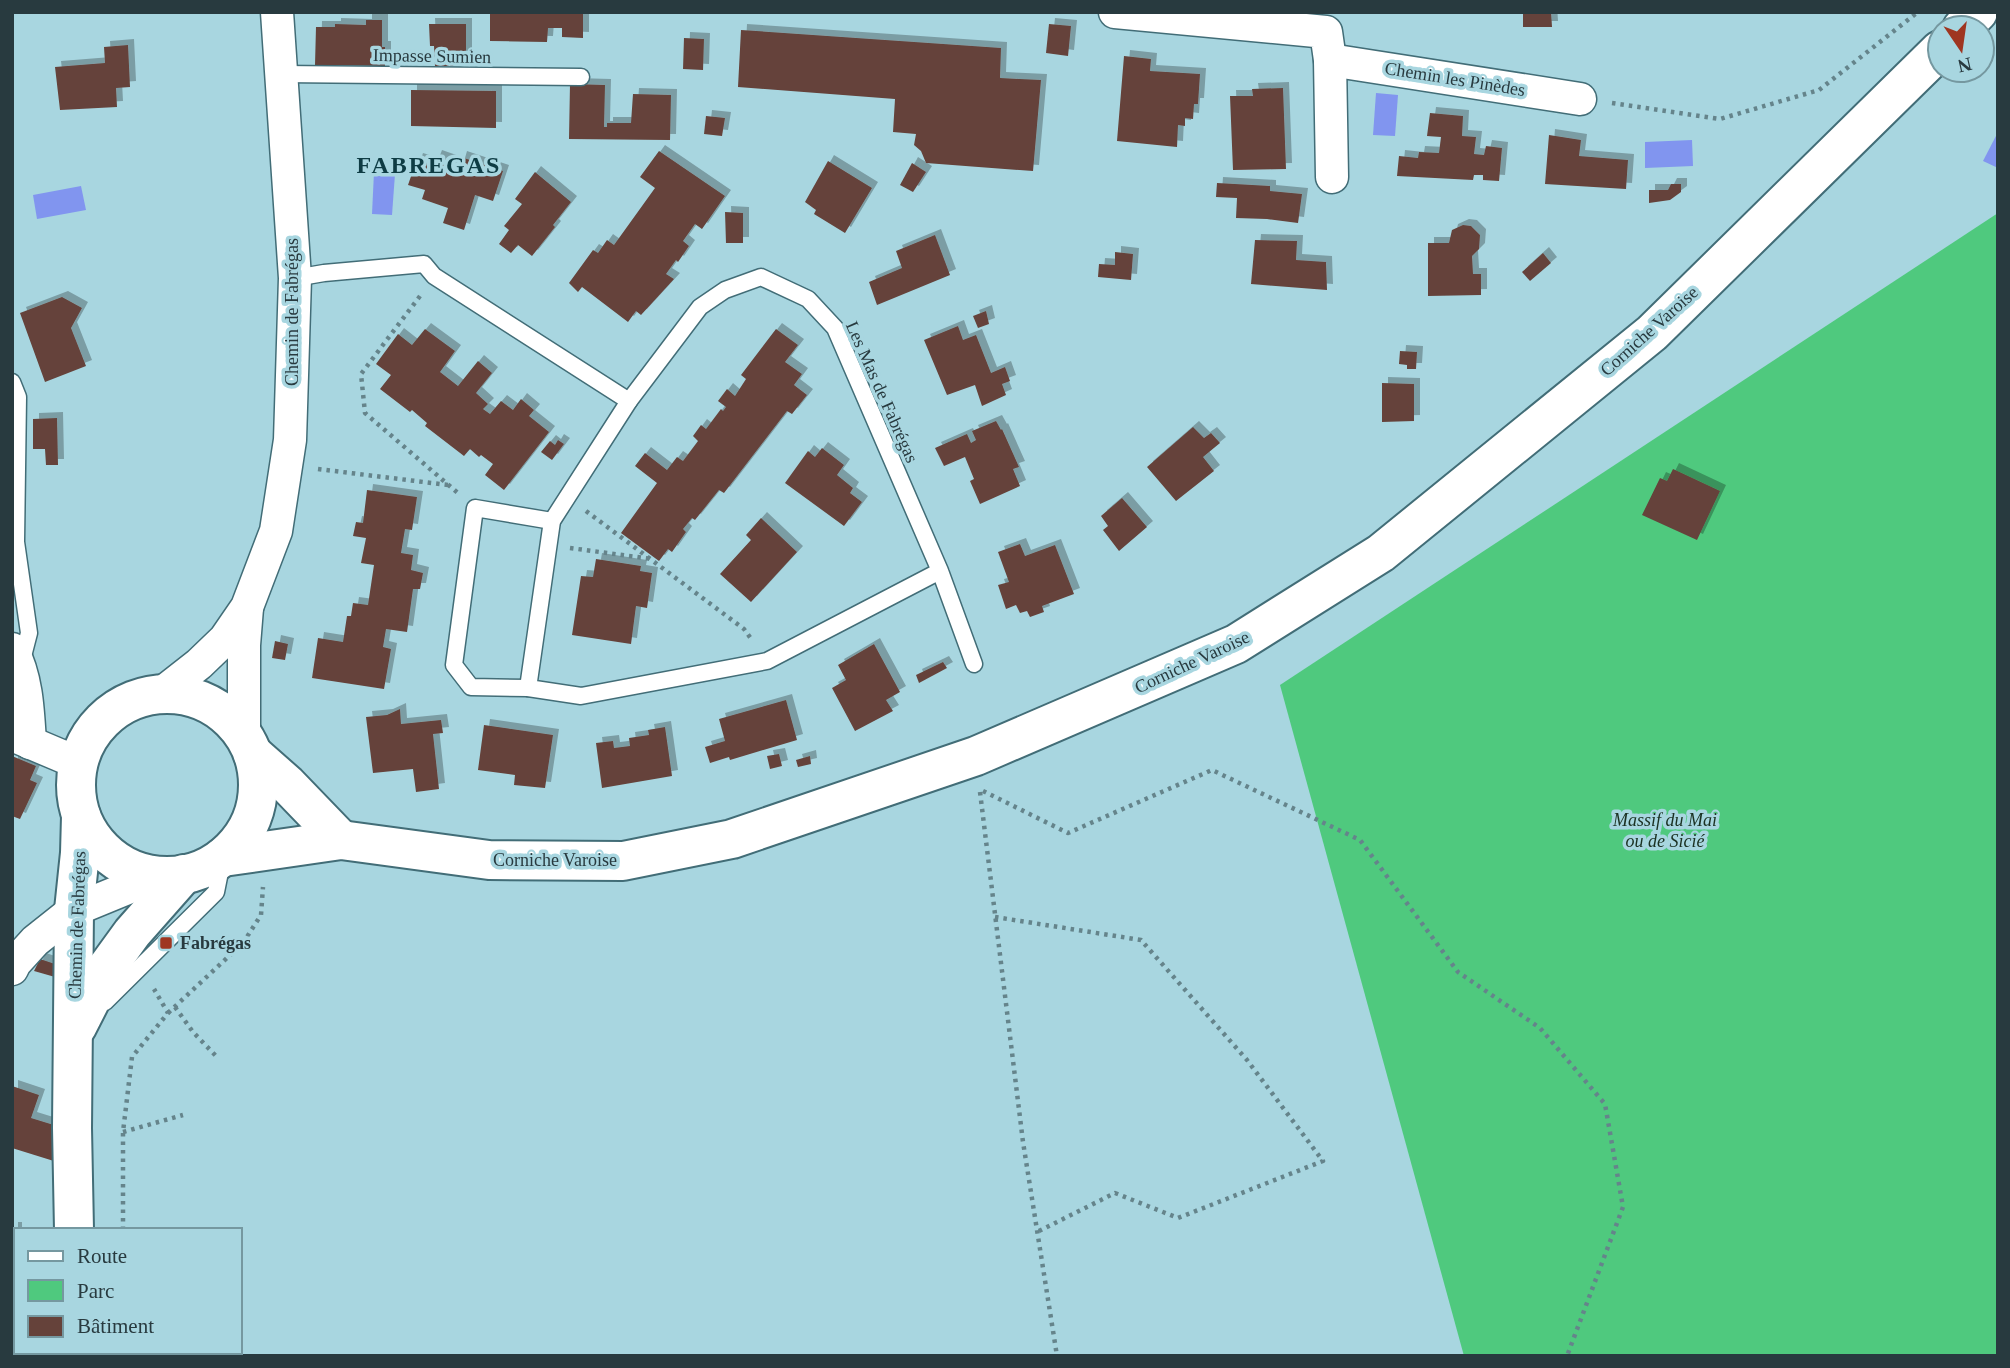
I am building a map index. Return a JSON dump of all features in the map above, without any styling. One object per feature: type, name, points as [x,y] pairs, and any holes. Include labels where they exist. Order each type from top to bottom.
[{"type":"street","points":[[1115,12],[1326,32],[1330,60],[1332,177]]},
{"type":"street","name":"Chemin de Fabrégas","points":[[162,693],[200,664],[225,639],[247,607],[275,531],[290,440],[295,278],[281,16]]},
{"type":"street","name":"Chemin les Pinèdes","points":[[1330,60],[1580,99]]},
{"type":"street","name":"Corniche Varoise","points":[[223,857],[341,840],[489,860],[623,861],[732,839],[976,756],[1236,644],[1381,553],[1652,333],[1926,64]]},
{"type":"street","name":"Chemin de Fabrégas","points":[[247,607],[244,645],[249,745]]},
{"type":"street","points":[[16,657],[28,703],[21,739],[78,762]]},
{"type":"street","points":[[166,874],[123,864],[101,848],[89,833],[76,798],[78,762],[87,741],[100,722],[118,707],[139,697],[162,693],[194,697],[223,712],[249,745],[341,840]]},
{"type":"street","points":[[12,969],[36,941],[74,910],[166,874],[211,865],[223,857],[239,841],[251,821],[257,799],[258,776],[249,745]]},
{"type":"street","name":"Chemin de Fabrégas","points":[[74,1228],[74,910],[81,816]]},
{"type":"street","name":"Chemin de Fabrégas","points":[[74,1034],[108,966],[132,933],[166,874]]},
{"type":"lane","name":"Impasse Sumien","points":[[282,74],[581,77]]},
{"type":"lane","points":[[295,278],[424,264],[434,276],[629,401]]},
{"type":"lane","name":"Les Mas de Fabrégas","points":[[528,688],[552,521],[629,401],[701,307],[725,290],[761,277],[808,299],[835,328],[940,570],[974,664]]},
{"type":"lane","points":[[12,383],[18,397],[16,542],[29,633],[16,657]]},
{"type":"lane","points":[[552,521],[475,508],[454,665],[471,687],[528,688],[582,696],[767,661],[940,570]]},
{"type":"lane","points":[[74,1034],[216,892],[223,857]]},
{"type":"path","points":[[1580,99],[1720,119],[1819,90],[1918,12]]},
{"type":"path","points":[[434,276],[361,374],[365,413],[475,508]]},
{"type":"path","points":[[286,464],[449,485]]},
{"type":"path","points":[[567,497],[744,629],[767,661]]},
{"type":"path","points":[[550,545],[652,559]]},
{"type":"path","points":[[1057,1356],[1023,1142],[979,789],[1068,833],[1212,770],[1360,840],[1458,972],[1540,1028],[1605,1104],[1623,1207],[1566,1356]]},
{"type":"path","points":[[123,1228],[123,1132],[132,1057],[168,1013],[243,943],[261,915],[265,850]]},
{"type":"path","points":[[995,917],[1141,940],[1247,1060],[1323,1161],[1178,1218],[1115,1193],[1037,1231]]},
{"type":"path","points":[[153,987],[168,1013]]},
{"type":"path","points":[[175,1007],[193,1032],[216,1056]]},
{"type":"path","points":[[123,1132],[183,1115]]},
{"type":"green space","name":"Massif du Mai ou de Sicié","points":[[1998,213],[1998,1356],[1464,1356],[1280,685]]},
{"type":"water","points":[[1376,93],[1398,95],[1395,136],[1373,135]]},
{"type":"water","points":[[1998,132],[1998,168],[1983,161]]},
{"type":"water","points":[[1692,140],[1693,166],[1645,168],[1645,142]]},
{"type":"water","points":[[374,172],[395,174],[392,215],[372,214]]},
{"type":"water","points":[[81,186],[86,210],[37,219],[33,195]]},
{"type":"building","points":[[490,12],[583,12],[583,38],[562,37],[562,28],[548,28],[547,42],[490,41]]},
{"type":"building","points":[[1523,12],[1551,12],[1552,27],[1523,27]]},
{"type":"building","points":[[366,20],[382,20],[385,66],[315,65],[316,27],[335,27],[335,24],[366,25]]},
{"type":"building","points":[[429,24],[466,24],[466,66],[435,66],[434,46],[430,46]]},
{"type":"building","points":[[1049,24],[1071,26],[1068,56],[1046,53]]},
{"type":"building","points":[[741,30],[1001,48],[1000,78],[1041,80],[1033,171],[926,163],[921,151],[914,145],[916,134],[893,132],[895,99],[738,87]]},
{"type":"building","points":[[684,38],[704,39],[703,70],[683,69]]},
{"type":"building","points":[[128,45],[130,87],[116,88],[117,107],[60,110],[55,67],[105,63],[104,47]]},
{"type":"building","points":[[1124,56],[1151,59],[1150,71],[1200,74],[1198,104],[1194,104],[1193,119],[1185,118],[1185,126],[1178,125],[1177,147],[1117,141]]},
{"type":"building","points":[[570,84],[605,85],[604,127],[607,127],[607,123],[631,123],[633,94],[671,95],[670,140],[569,139]]},
{"type":"building","points":[[1283,88],[1286,169],[1233,170],[1230,96],[1253,96],[1252,89]]},
{"type":"building","points":[[411,90],[496,91],[496,128],[411,126]]},
{"type":"building","points":[[1430,113],[1463,116],[1462,136],[1476,137],[1474,154],[1484,155],[1486,146],[1502,148],[1499,181],[1483,180],[1483,175],[1474,175],[1473,180],[1397,176],[1399,156],[1418,158],[1419,152],[1439,153],[1441,137],[1427,136]]},
{"type":"building","points":[[706,116],[725,118],[722,136],[704,134]]},
{"type":"building","points":[[1549,135],[1581,140],[1579,156],[1628,160],[1626,189],[1545,184]]},
{"type":"building","points":[[659,151],[725,196],[702,229],[695,224],[683,241],[689,246],[666,274],[674,279],[641,315],[636,311],[628,322],[582,287],[578,292],[569,283],[593,250],[598,253],[607,240],[614,245],[655,188],[640,177]]},
{"type":"building","points":[[436,156],[459,164],[461,157],[503,171],[493,201],[475,195],[464,230],[443,223],[448,208],[422,199],[425,190],[408,185],[417,159],[433,164]]},
{"type":"building","points":[[828,161],[872,188],[845,233],[814,214],[816,210],[805,202]]},
{"type":"building","points":[[912,163],[926,172],[913,192],[900,185]]},
{"type":"building","points":[[535,172],[571,202],[532,256],[518,245],[511,253],[499,244],[509,230],[504,226],[522,204],[515,199]]},
{"type":"building","points":[[1217,183],[1270,186],[1270,191],[1302,194],[1298,223],[1236,218],[1237,198],[1216,197]]},
{"type":"building","points":[[1671,184],[1681,184],[1681,192],[1670,200],[1649,203],[1649,190],[1668,190]]},
{"type":"building","points":[[725,212],[743,213],[743,243],[726,243]]},
{"type":"building","points":[[1463,225],[1471,226],[1480,235],[1479,249],[1472,256],[1473,274],[1481,274],[1481,295],[1428,296],[1428,243],[1449,243],[1452,230]]},
{"type":"building","points":[[935,235],[950,275],[877,305],[869,282],[902,268],[896,251]]},
{"type":"building","points":[[1255,240],[1297,241],[1296,260],[1326,262],[1327,290],[1251,284]]},
{"type":"building","points":[[1115,252],[1133,254],[1131,280],[1098,277],[1099,264],[1115,265]]},
{"type":"building","points":[[1543,253],[1551,263],[1530,281],[1522,272]]},
{"type":"building","points":[[62,297],[82,308],[71,328],[86,366],[45,382],[20,313]]},
{"type":"building","points":[[986,311],[989,324],[978,328],[973,316]]},
{"type":"building","points":[[958,326],[963,340],[976,335],[991,373],[1005,367],[1010,381],[1002,384],[1006,395],[982,406],[975,385],[947,395],[924,340]]},
{"type":"building","points":[[425,329],[455,351],[440,372],[458,386],[478,361],[492,373],[476,393],[488,404],[483,409],[490,414],[501,401],[513,410],[521,399],[534,410],[529,416],[549,432],[504,490],[485,475],[493,464],[470,449],[464,456],[425,426],[427,423],[412,410],[410,412],[380,389],[391,375],[376,364],[398,334],[412,345]]},
{"type":"building","points":[[776,329],[798,345],[785,362],[802,374],[794,385],[807,395],[792,414],[787,411],[724,493],[719,490],[695,520],[692,518],[683,529],[686,532],[672,552],[668,549],[659,561],[621,533],[657,483],[635,466],[645,453],[667,470],[677,457],[683,461],[698,441],[693,436],[701,425],[706,429],[721,409],[723,411],[726,407],[718,401],[727,389],[735,396],[746,379],[741,375]]},
{"type":"building","points":[[1400,351],[1417,352],[1416,369],[1407,369],[1407,365],[1399,364]]},
{"type":"building","points":[[1382,383],[1414,384],[1414,421],[1382,422]]},
{"type":"building","points":[[57,418],[58,465],[46,465],[45,449],[33,449],[33,419]]},
{"type":"building","points":[[996,421],[1019,467],[1013,469],[1020,486],[980,504],[970,481],[974,479],[965,457],[944,466],[935,448],[967,434],[971,443],[976,440],[972,431]]},
{"type":"building","points":[[1193,427],[1204,438],[1211,433],[1220,443],[1203,457],[1214,471],[1176,501],[1147,467]]},
{"type":"building","points":[[558,440],[564,444],[552,460],[541,452],[550,441],[555,445]]},
{"type":"building","points":[[822,448],[844,465],[837,475],[853,488],[850,493],[862,502],[844,526],[785,483],[808,451],[815,457]]},
{"type":"building","points":[[1673,469],[1720,491],[1697,540],[1642,515],[1660,478],[1667,481]]},
{"type":"building","points":[[367,490],[417,497],[412,530],[405,529],[401,553],[413,555],[411,570],[423,573],[420,589],[413,589],[407,632],[386,629],[383,647],[391,649],[384,689],[312,678],[318,638],[343,642],[347,616],[351,616],[353,603],[368,605],[374,565],[361,563],[366,538],[353,536],[356,522],[363,523]]},
{"type":"building","points":[[1122,498],[1147,527],[1119,551],[1103,530],[1108,526],[1101,516]]},
{"type":"building","points":[[761,518],[797,552],[751,602],[720,574],[751,540],[746,535]]},
{"type":"building","points":[[1020,544],[1025,556],[1055,545],[1074,594],[1042,606],[1044,612],[1030,617],[1027,611],[1020,613],[1016,605],[1006,609],[998,585],[1009,582],[998,552]]},
{"type":"building","points":[[596,559],[641,566],[640,571],[652,573],[647,608],[636,606],[631,644],[572,635],[581,576],[593,577]]},
{"type":"building","points":[[275,641],[288,644],[285,660],[272,658]]},
{"type":"building","points":[[874,644],[900,692],[886,700],[893,711],[855,731],[832,688],[846,680],[838,665]]},
{"type":"building","points":[[943,662],[947,668],[919,683],[916,675]]},
{"type":"building","points":[[786,700],[797,740],[730,760],[729,757],[710,763],[705,747],[725,741],[719,719]]},
{"type":"building","points":[[400,709],[401,724],[441,720],[443,733],[433,734],[439,789],[416,792],[413,769],[373,773],[366,717],[387,715]]},
{"type":"building","points":[[484,725],[553,735],[545,788],[514,785],[515,775],[478,770]]},
{"type":"building","points":[[665,727],[672,776],[602,788],[596,743],[613,741],[614,748],[630,746],[629,738],[649,735],[648,730]]},
{"type":"building","points":[[779,754],[782,766],[770,769],[767,756]]},
{"type":"building","points":[[12,756],[36,766],[30,780],[37,783],[20,819],[12,816]]},
{"type":"building","points":[[810,756],[811,764],[798,767],[796,760]]},
{"type":"building","points":[[40,959],[55,964],[55,977],[34,971]]},
{"type":"building","points":[[12,1086],[39,1095],[31,1118],[57,1126],[57,1162],[12,1148]]},
{"type":"building","points":[[12,1228],[14,1228],[14,1268]]},
{"type":"place","name":"Fabrégas","points":[[166,943]]},
{"type":"district","name":"FABREGAS","points":[[429,165]]}]
